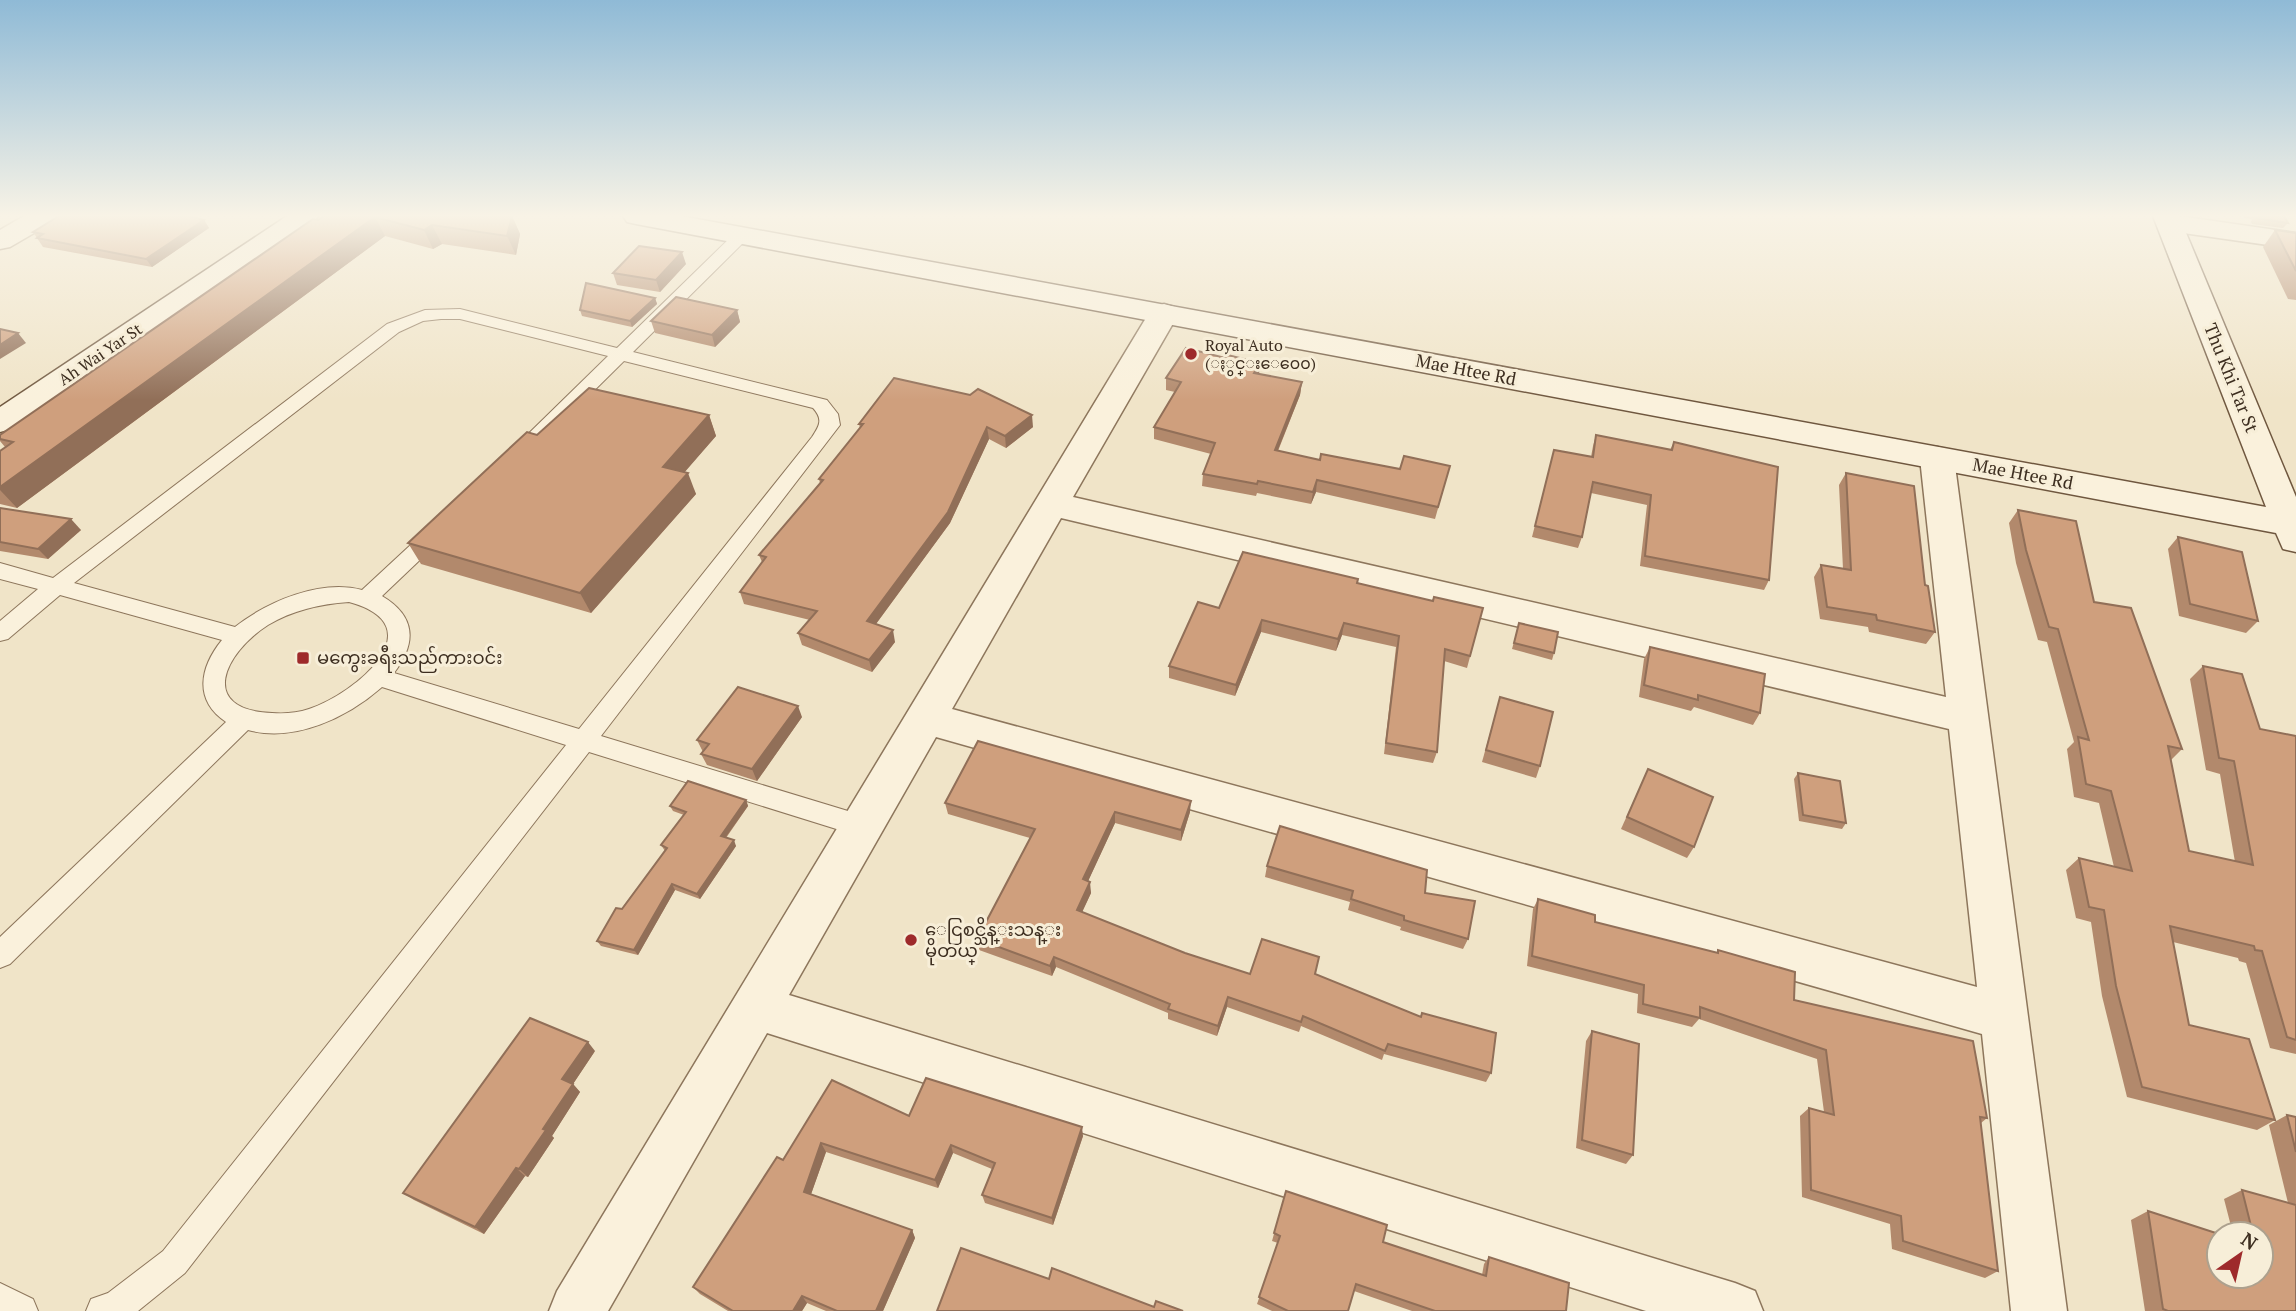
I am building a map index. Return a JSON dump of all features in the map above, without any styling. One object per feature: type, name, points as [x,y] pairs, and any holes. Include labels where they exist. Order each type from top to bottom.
[{"type":"street","name":"Ah Wai Yar St","points":[[0,422],[214,277]]},
{"type":"street","name":"Mae Htee Rd","points":[[964,277],[1937,458],[2294,530]]},
{"type":"street","name":"Thu Khi Tar St","points":[[2191,277],[2294,530]]},
{"type":"street","points":[[578,1311],[1164,313]]},
{"type":"street","points":[[1937,458],[2039,1311]]},
{"type":"street","points":[[1051,504],[1968,718]]},
{"type":"street","points":[[926,718],[2003,1017]]},
{"type":"street","points":[[756,1007],[1735,1311]]},
{"type":"lane","points":[[514,457],[699,277]]},
{"type":"lane","points":[[0,633],[55,587],[393,328],[412,317],[429,313],[460,314],[820,404],[829,414],[830,425],[174,1262],[118,1306],[103,1311]]},
{"type":"lane","points":[[369,597],[446,523]]},
{"type":"lane","points":[[0,570],[239,636]]},
{"type":"lane","points":[[349,594],[369,597],[384,604],[394,615],[400,628],[399,644],[379,677],[338,707],[287,723],[263,724],[242,721],[226,712],[216,700],[212,685],[215,669],[239,636],[258,621],[303,601],[349,594]]},
{"type":"lane","points":[[379,677],[862,826]]},
{"type":"lane","points":[[0,955],[242,721]]},
{"type":"lane","points":[[0,1300],[21,1311]]},
{"type":"building","points":[[229,277],[291,277],[0,487],[0,451],[13,442],[0,439],[0,435]]},
{"type":"building","points":[[586,283],[655,298],[630,321],[580,310]]},
{"type":"building","points":[[676,297],[737,310],[712,335],[651,321]]},
{"type":"building","points":[[0,329],[18,333],[0,345]]},
{"type":"building","points":[[1186,348],[1260,363],[1254,373],[1302,382],[1275,450],[1320,460],[1321,454],[1400,469],[1404,456],[1450,466],[1438,507],[1317,480],[1313,492],[1203,474],[1215,443],[1154,427],[1181,382],[1166,378]]},
{"type":"building","points":[[894,378],[970,395],[978,389],[1032,415],[1005,436],[987,427],[948,512],[867,621],[893,630],[869,660],[798,633],[817,611],[740,592],[766,557],[759,555],[823,480],[819,479],[863,424],[859,424]]},
{"type":"building","points":[[589,388],[709,415],[663,467],[688,473],[580,593],[408,543],[527,432],[537,435]]},
{"type":"building","points":[[1596,435],[1672,450],[1674,442],[1778,467],[1769,580],[1645,556],[1651,495],[1593,482],[1582,537],[1535,526],[1554,450],[1593,457]]},
{"type":"building","points":[[1846,473],[1914,486],[1925,585],[1928,586],[1935,632],[1877,620],[1876,615],[1827,607],[1821,565],[1851,570]]},
{"type":"building","points":[[0,508],[71,519],[38,549],[0,542]]},
{"type":"building","points":[[2018,510],[2076,521],[2094,602],[2131,608],[2182,749],[2168,746],[2189,851],[2253,865],[2234,761],[2219,758],[2203,666],[2242,674],[2260,729],[2296,736],[2296,1040],[2287,1037],[2262,951],[2255,950],[2254,946],[2170,926],[2189,1025],[2249,1039],[2275,1120],[2142,1087],[2116,986],[2104,910],[2089,907],[2079,858],[2132,871],[2111,791],[2086,784],[2078,737],[2089,740],[2058,629],[2049,627],[2026,550]]},
{"type":"building","points":[[2178,537],[2242,552],[2258,621],[2190,604]]},
{"type":"building","points":[[1243,552],[1358,579],[1357,583],[1433,601],[1434,597],[1483,608],[1470,656],[1445,649],[1437,752],[1386,743],[1399,636],[1344,623],[1338,639],[1262,620],[1236,685],[1169,666],[1198,602],[1219,608]]},
{"type":"building","points":[[1519,623],[1558,632],[1554,653],[1514,643]]},
{"type":"building","points":[[1650,647],[1765,674],[1760,713],[1698,695],[1698,700],[1644,685]]},
{"type":"building","points":[[738,687],[798,706],[752,769],[701,754],[709,744],[697,740]]},
{"type":"building","points":[[1500,697],[1553,712],[1540,766],[1486,750]]},
{"type":"building","points":[[978,741],[1191,801],[1181,830],[1115,812],[1083,879],[1090,882],[1077,910],[1185,953],[1250,974],[1262,939],[1319,957],[1315,974],[1421,1017],[1422,1013],[1496,1033],[1491,1073],[1388,1044],[1385,1051],[1303,1016],[1301,1022],[1228,997],[1218,1026],[1168,1009],[1170,1004],[1054,957],[1050,966],[977,939],[1035,829],[945,803]]},
{"type":"building","points":[[1648,769],[1713,797],[1694,847],[1627,817]]},
{"type":"building","points":[[1798,773],[1840,781],[1846,823],[1803,815]]},
{"type":"building","points":[[688,781],[746,800],[721,836],[734,840],[697,894],[672,884],[634,950],[597,941],[616,908],[622,909],[667,848],[661,845],[686,812],[670,806]]},
{"type":"building","points":[[1280,826],[1427,870],[1425,893],[1475,901],[1468,939],[1404,920],[1404,916],[1351,899],[1353,891],[1267,866]]},
{"type":"building","points":[[1538,899],[1595,915],[1595,922],[1718,953],[1718,950],[1795,972],[1794,1000],[1973,1041],[1987,1118],[1980,1117],[1998,1271],[1903,1241],[1901,1216],[1811,1190],[1809,1108],[1834,1115],[1826,1050],[1700,1007],[1700,1018],[1643,1004],[1644,985],[1532,956]]},
{"type":"building","points":[[530,1018],[588,1042],[562,1079],[573,1084],[519,1169],[516,1168],[475,1227],[403,1193]]},
{"type":"building","points":[[1592,1031],[1639,1044],[1633,1155],[1582,1140]]},
{"type":"building","points":[[926,1078],[1082,1127],[1052,1218],[982,1195],[995,1163],[951,1145],[935,1180],[821,1143],[804,1192],[912,1230],[876,1311],[837,1311],[802,1296],[793,1311],[733,1311],[693,1287],[777,1157],[783,1160],[832,1080],[909,1116]]},
{"type":"building","points":[[2287,1115],[2296,1117],[2296,1152]]},
{"type":"building","points":[[2242,1190],[2296,1205],[2296,1311],[2163,1309],[2148,1211],[2205,1229],[2205,1290],[2275,1290],[2275,1220],[2250,1220]]},
{"type":"building","points":[[1286,1191],[1387,1225],[1383,1242],[1486,1276],[1489,1257],[1569,1283],[1566,1311],[1435,1311],[1356,1284],[1348,1311],[1288,1311],[1259,1297],[1280,1236],[1274,1233]]},
{"type":"building","points":[[961,1248],[1049,1279],[1052,1268],[1154,1307],[1156,1301],[1183,1311],[937,1311]]},
{"type":"place","name":"Royal Auto (ႏွင္းေ၀ေ၀)","points":[[1191,354]]},
{"type":"place","name":"မကွေးခရီးသည်ကားဝင်း","points":[[303,658]]},
{"type":"place","name":"ေငြစင္သိန္းသန္း မိုတယ္","points":[[911,940]]}]
